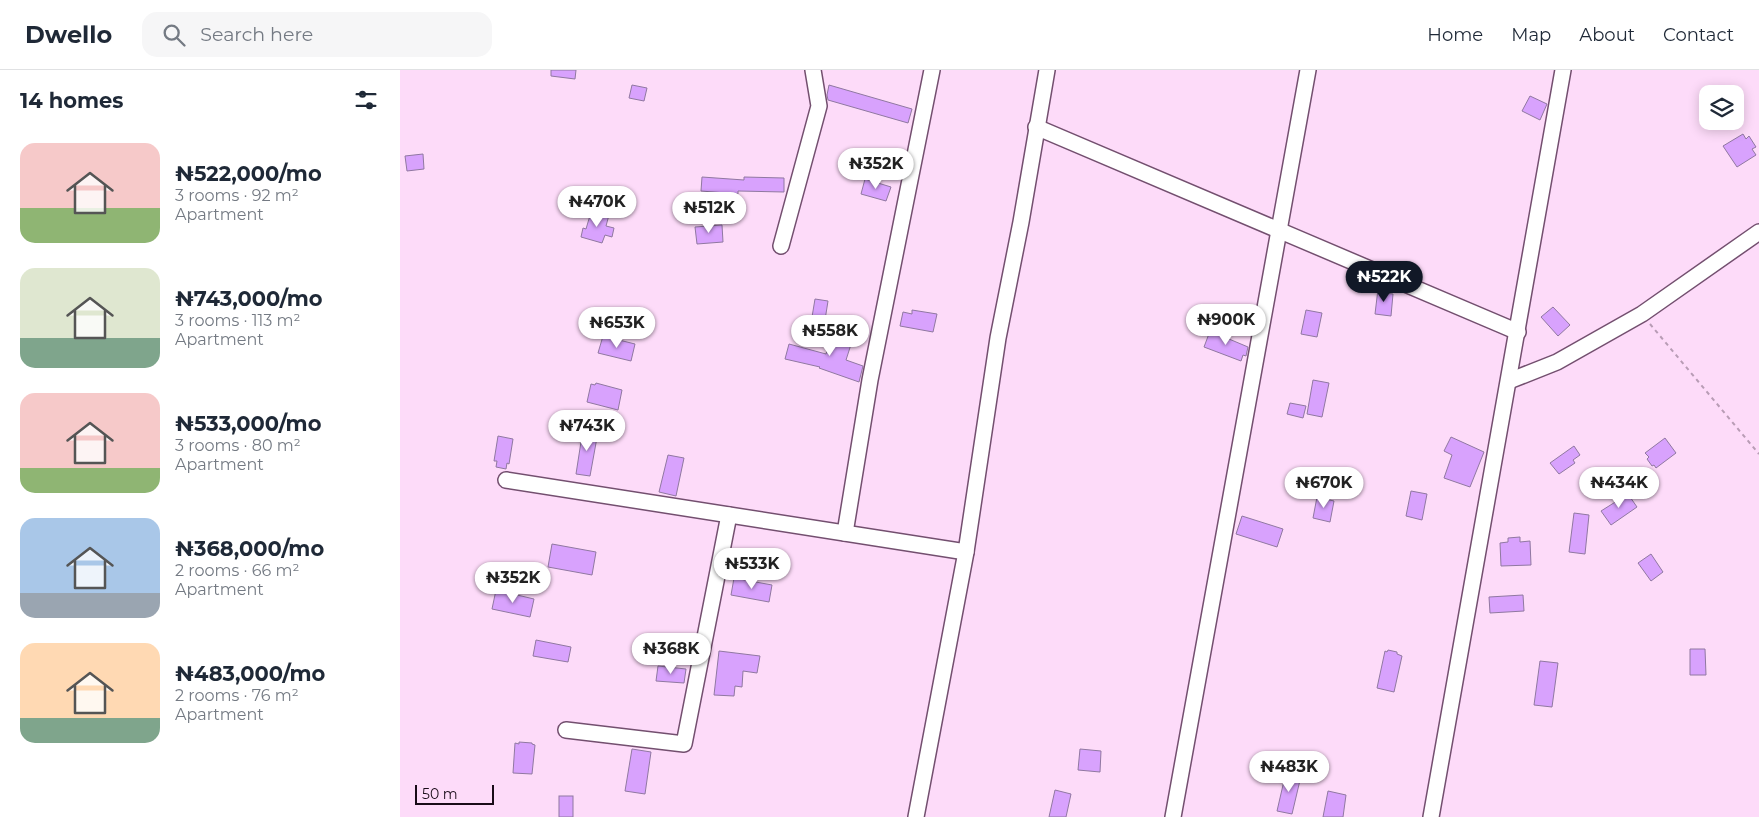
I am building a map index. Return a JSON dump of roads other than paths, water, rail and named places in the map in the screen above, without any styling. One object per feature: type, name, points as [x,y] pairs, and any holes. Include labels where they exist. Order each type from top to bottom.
[{"type":"street","points":[[781,246],[819,106],[813,70]]},
{"type":"street","points":[[845,533],[870,380],[932,70]]},
{"type":"street","points":[[916,817],[966,552],[998,338],[1021,222],[1047,70]]},
{"type":"street","points":[[1173,817],[1308,70]]},
{"type":"street","points":[[1431,817],[1563,70]]},
{"type":"street","points":[[1036,127],[1518,332]]},
{"type":"street","points":[[1509,381],[1557,362],[1642,314],[1759,232]]},
{"type":"street","points":[[506,480],[966,552]]},
{"type":"street","points":[[566,730],[684,744],[729,515]]}]
